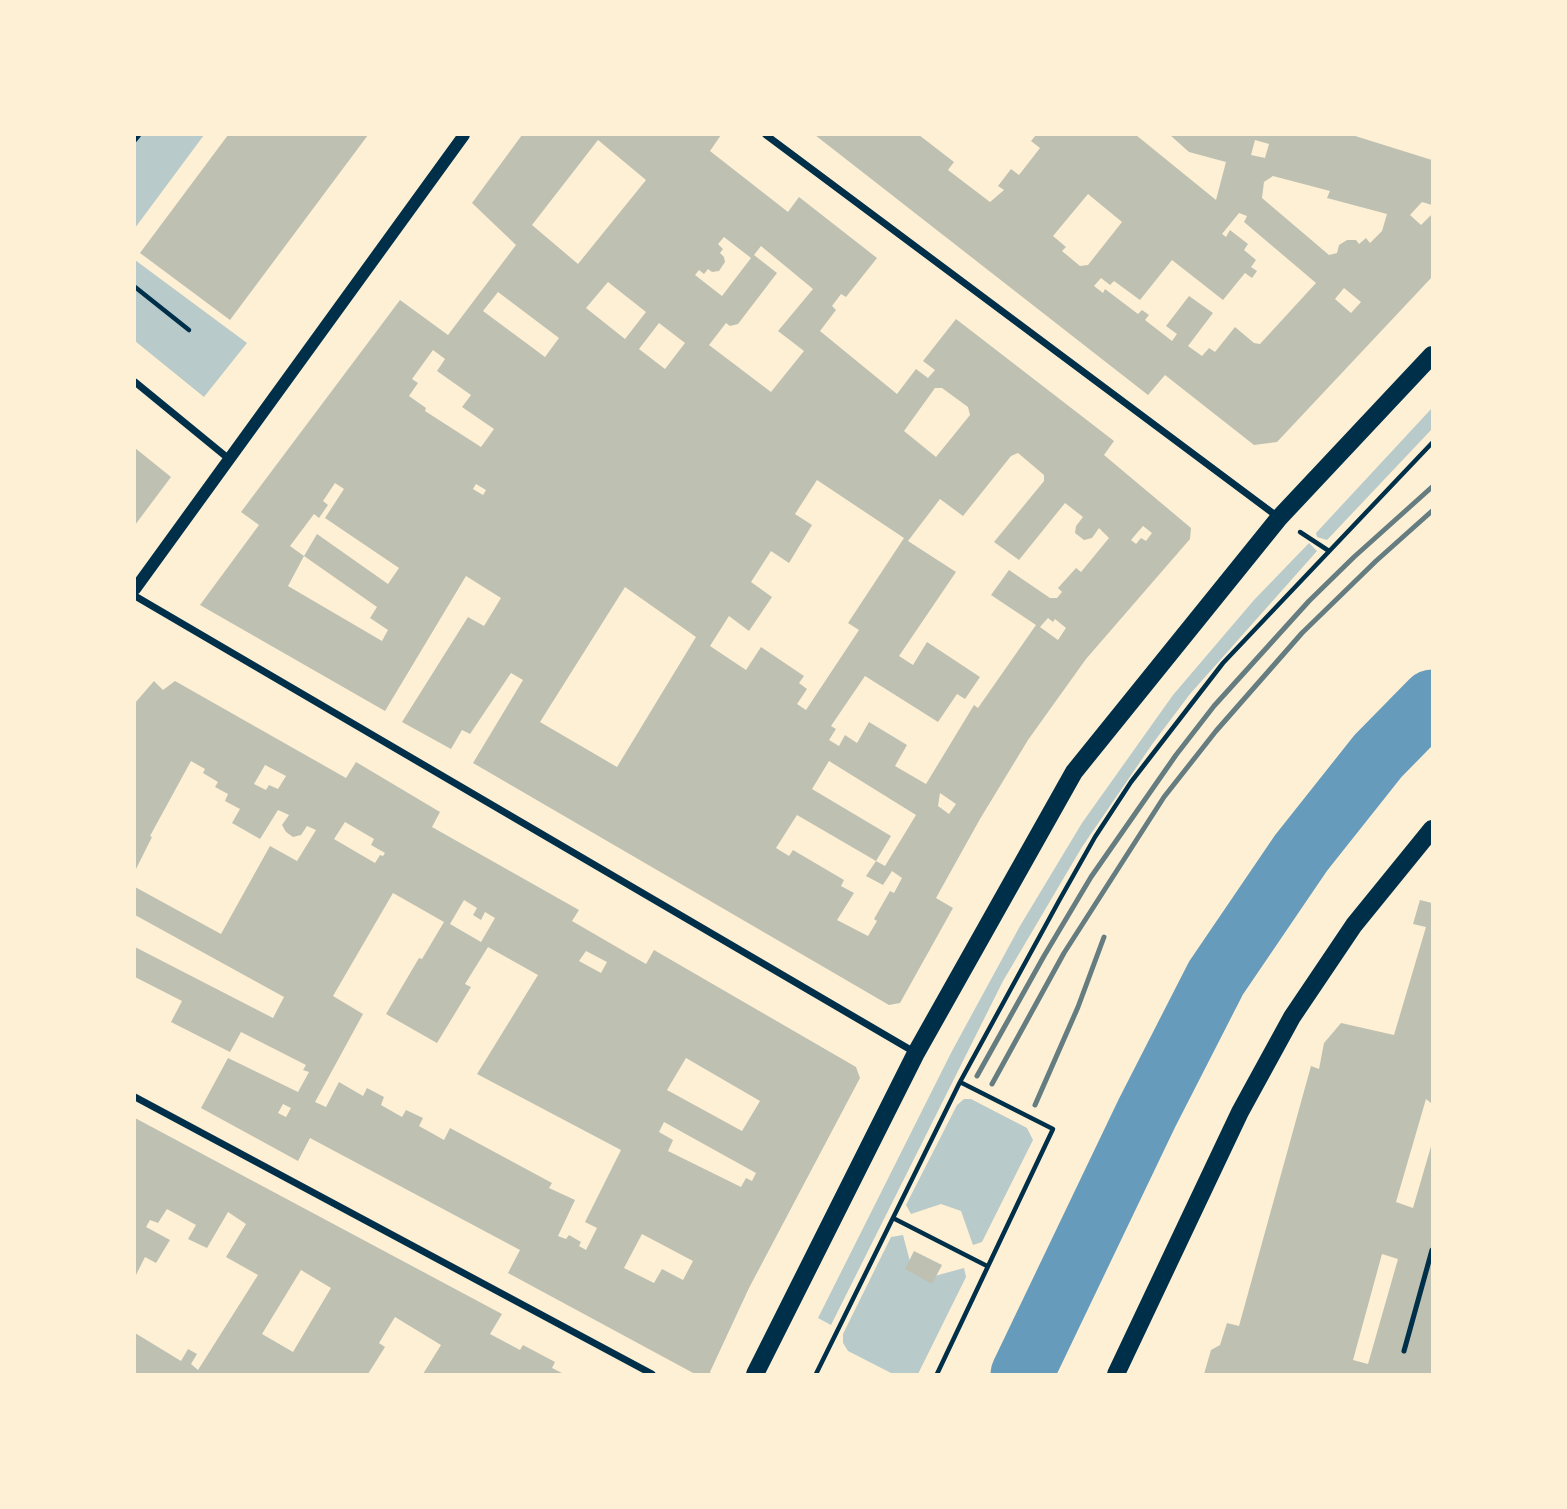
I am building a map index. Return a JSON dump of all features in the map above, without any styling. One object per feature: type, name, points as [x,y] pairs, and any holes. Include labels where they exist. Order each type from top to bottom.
[{"type":"main road","points":[[755,1374],[916,1053],[1074,772],[1279,518],[1432,355]]},
{"type":"main road","points":[[1115,1374],[1240,1112],[1292,1017],[1354,925],[1432,829]]},
{"type":"street","points":[[135,589],[464,135]]},
{"type":"street","points":[[766,135],[1279,518]]},
{"type":"street","points":[[135,382],[229,459]]},
{"type":"street","points":[[135,596],[916,1053]]},
{"type":"street","points":[[135,1097],[652,1374]]},
{"type":"lane","points":[[1404,1351],[1432,1250]]},
{"type":"path","points":[[135,140],[139,135]]},
{"type":"path","points":[[135,287],[189,330]]},
{"type":"path","points":[[816,1374],[960,1082],[1060,899],[1131,782],[1223,663],[1432,443]]},
{"type":"path","points":[[1311,539],[1329,551]]},
{"type":"path","points":[[937,1374],[1053,1129],[960,1082]]},
{"type":"path","points":[[893,1218],[987,1266]]},
{"type":"shaded area","points":[[135,135],[204,135],[135,228]]},
{"type":"shaded area","points":[[135,260],[247,343],[204,397],[135,341]]},
{"type":"shaded area","points":[[1432,408],[1432,429],[1327,540],[1317,537],[1316,533]]},
{"type":"shaded area","points":[[1309,543],[1317,551],[1190,694],[1082,847],[1003,981],[831,1325],[818,1318],[952,1051],[1020,926],[1082,823],[1173,695],[1254,600]]},
{"type":"shaded area","points":[[964,1099],[971,1099],[1027,1128],[1033,1140],[982,1242],[973,1245],[961,1211],[941,1204],[911,1214],[906,1205],[957,1105]]},
{"type":"shaded area","points":[[903,1235],[912,1269],[931,1277],[964,1268],[966,1277],[918,1374],[893,1374],[848,1351],[843,1343],[843,1334],[891,1237]]},
{"type":"building","points":[[228,135],[368,135],[230,320],[140,253]]},
{"type":"building","points":[[522,135],[721,135],[710,151],[788,212],[799,197],[877,258],[846,297],[841,294],[832,306],[836,310],[820,331],[897,394],[916,369],[928,378],[935,370],[923,361],[956,319],[1114,441],[1104,455],[1191,528],[1190,539],[1086,659],[1028,740],[936,898],[953,908],[900,1003],[889,1005],[473,763],[523,680],[511,673],[470,734],[462,730],[451,749],[402,722],[468,617],[484,626],[501,598],[466,576],[385,711],[200,605],[259,525],[241,512],[400,300],[448,335],[516,245],[472,203]],"holes":[[[598,140],[646,180],[578,264],[532,225]],[[724,237],[751,258],[722,296],[695,275],[699,270],[704,274],[708,269],[712,272],[719,271],[725,262],[720,253],[723,249],[718,244]],[[761,246],[813,289],[778,331],[804,351],[771,392],[709,345],[726,323],[730,326],[738,324],[777,273],[754,255]],[[608,282],[646,312],[625,339],[586,308]],[[498,292],[559,338],[545,357],[483,311]],[[659,323],[685,343],[665,369],[639,349]],[[433,350],[445,359],[437,371],[471,395],[462,407],[494,429],[481,447],[425,411],[426,408],[409,396],[418,383],[412,379]],[[935,388],[942,388],[968,407],[970,415],[936,457],[904,431]],[[1018,453],[1044,475],[1044,481],[994,542],[1019,560],[1065,503],[1083,517],[1076,526],[1075,533],[1084,540],[1092,538],[1099,528],[1109,538],[1081,572],[1076,568],[1058,588],[1062,592],[1057,598],[1050,598],[1009,570],[991,595],[1036,625],[978,708],[974,705],[926,784],[895,766],[907,745],[869,722],[857,743],[845,735],[839,746],[829,740],[836,729],[831,726],[865,676],[938,722],[957,694],[965,699],[980,677],[927,642],[913,665],[899,656],[956,572],[908,541],[940,499],[963,516],[1011,456]],[[817,480],[904,538],[848,623],[859,630],[806,710],[797,704],[807,689],[799,683],[804,676],[761,647],[746,670],[710,646],[729,616],[749,631],[772,597],[751,582],[771,551],[789,563],[812,525],[795,514]],[[335,483],[344,489],[325,518],[399,568],[388,584],[317,534],[304,556],[290,546],[314,514],[319,518],[328,505],[323,501]],[[476,484],[486,490],[483,495],[473,489]],[[1143,526],[1152,533],[1146,541],[1141,538],[1136,544],[1131,540]],[[304,556],[377,607],[370,618],[388,630],[382,641],[288,586]],[[625,587],[696,637],[617,767],[540,722]],[[1048,618],[1053,622],[1055,619],[1066,628],[1058,640],[1040,627]],[[829,761],[916,815],[885,866],[876,861],[891,836],[812,789]],[[940,793],[956,804],[949,814],[938,806]],[[797,815],[876,861],[866,876],[883,885],[892,871],[902,878],[894,893],[890,891],[868,936],[837,920],[854,893],[841,886],[844,880],[793,850],[789,856],[776,848]]]},
{"type":"building","points":[[815,135],[919,135],[954,162],[948,170],[990,202],[1004,190],[998,186],[1011,169],[1019,175],[1040,148],[1031,141],[1036,135],[1136,135],[1216,200],[1226,162],[1189,152],[1170,135],[1352,135],[1432,160],[1432,205],[1422,202],[1410,215],[1421,225],[1432,214],[1432,277],[1277,442],[1254,445],[1165,375],[1148,395]],"holes":[[[1255,140],[1269,144],[1265,158],[1251,155]],[[1273,176],[1330,191],[1327,198],[1387,214],[1382,231],[1370,243],[1366,238],[1359,244],[1356,240],[1347,240],[1339,245],[1337,253],[1329,255],[1262,198],[1264,182]],[[1088,194],[1122,222],[1088,265],[1080,266],[1062,251],[1066,247],[1053,236]],[[1239,213],[1247,216],[1244,222],[1316,283],[1260,344],[1254,343],[1235,327],[1215,352],[1209,348],[1202,356],[1188,346],[1213,313],[1189,296],[1166,326],[1177,334],[1172,341],[1145,320],[1149,315],[1142,310],[1138,314],[1105,289],[1103,293],[1094,286],[1101,278],[1110,285],[1114,281],[1140,300],[1172,260],[1223,300],[1245,273],[1252,278],[1257,271],[1251,267],[1256,260],[1244,250],[1248,244],[1230,230],[1226,237],[1222,234]],[[1344,288],[1361,302],[1351,313],[1335,299]]]},
{"type":"building","points":[[135,448],[171,477],[135,525]]},
{"type":"building","points":[[154,681],[163,690],[175,681],[346,778],[356,762],[440,812],[432,827],[579,910],[572,921],[646,964],[654,950],[856,1067],[860,1078],[749,1288],[711,1374],[695,1374],[508,1273],[520,1250],[310,1138],[298,1161],[201,1108],[228,1058],[298,1092],[309,1072],[303,1070],[306,1065],[241,1032],[230,1052],[171,1022],[182,1001],[135,977],[135,947],[273,1018],[284,997],[135,915],[135,887],[221,934],[270,846],[297,861],[316,830],[307,826],[301,835],[293,837],[282,825],[289,815],[278,810],[260,839],[232,823],[240,809],[225,801],[228,794],[215,787],[218,782],[203,773],[205,769],[191,761],[150,836],[152,837],[135,871],[135,703]],"holes":[[[265,765],[286,776],[278,789],[269,785],[266,790],[254,784]],[[345,822],[374,839],[371,845],[385,853],[380,855],[375,863],[334,839]],[[393,893],[444,922],[386,1014],[437,1043],[471,987],[465,984],[488,947],[538,975],[477,1074],[621,1150],[585,1222],[597,1228],[586,1250],[579,1246],[581,1242],[569,1235],[566,1239],[558,1236],[575,1200],[549,1188],[552,1183],[450,1128],[444,1140],[419,1126],[423,1118],[406,1110],[402,1117],[381,1105],[384,1097],[367,1088],[363,1096],[339,1082],[326,1107],[315,1102],[363,1014],[333,996]],[[464,900],[477,908],[473,915],[481,920],[485,912],[495,918],[481,942],[450,924]],[[586,951],[607,962],[601,973],[579,961]],[[686,1058],[760,1101],[742,1131],[667,1090]],[[283,1104],[291,1108],[286,1117],[278,1113]],[[664,1122],[756,1173],[752,1181],[746,1178],[741,1187],[668,1151],[673,1140],[659,1132]],[[642,1234],[693,1261],[683,1280],[662,1269],[654,1283],[624,1268]]]},
{"type":"building","points":[[1420,900],[1432,903],[1432,1104],[1426,1099],[1396,1202],[1413,1208],[1432,1143],[1432,1374],[1204,1374],[1211,1350],[1220,1345],[1227,1323],[1239,1326],[1311,1066],[1319,1069],[1324,1043],[1341,1023],[1394,1035],[1426,927],[1413,924]],"holes":[[[1382,1254],[1398,1259],[1368,1364],[1353,1360]]]},
{"type":"building","points":[[135,1118],[502,1314],[490,1334],[520,1350],[523,1345],[555,1362],[552,1368],[564,1374],[423,1374],[441,1345],[395,1317],[379,1343],[385,1347],[368,1374],[135,1374],[135,1333],[181,1361],[188,1349],[197,1354],[191,1364],[198,1370],[258,1275],[226,1257],[246,1224],[228,1212],[207,1248],[188,1239],[196,1225],[167,1209],[158,1223],[150,1220],[146,1227],[170,1240],[156,1263],[145,1257],[135,1277]],"holes":[[[301,1270],[331,1288],[293,1352],[262,1334]]]},
{"type":"building","points":[[914,1251],[942,1265],[932,1284],[905,1269]]},
{"type":"waterway","points":[[1022,1374],[1147,1113],[1216,978],[1301,853],[1378,756],[1432,701]]},
{"type":"railway","points":[[977,1076],[1091,877],[1176,755],[1214,706],[1309,601],[1432,487]]},
{"type":"railway","points":[[992,1084],[1064,953],[1164,797],[1216,731],[1302,633],[1432,511]]},
{"type":"railway","points":[[1035,1105],[1078,1007],[1104,937]]}]
